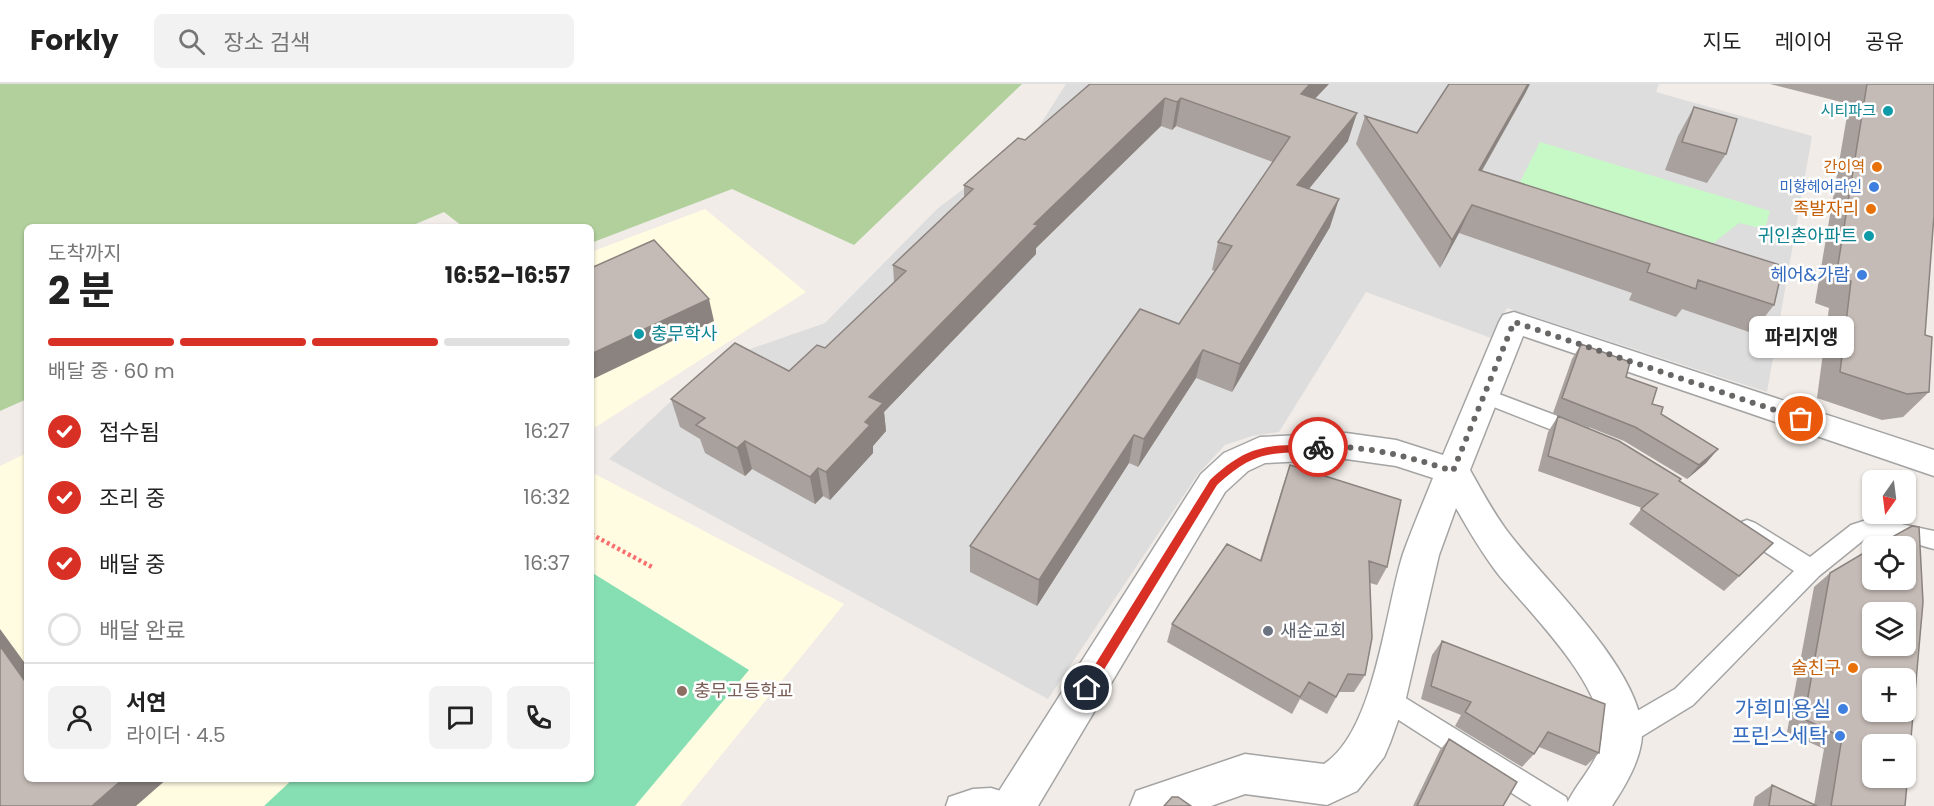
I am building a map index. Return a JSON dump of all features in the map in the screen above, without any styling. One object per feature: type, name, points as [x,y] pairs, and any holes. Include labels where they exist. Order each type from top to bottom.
[{"type":"street","points":[[1151,806],[1245,774],[1327,785],[1342,777],[1370,743],[1386,698],[1421,555],[1514,322],[1934,464]]},
{"type":"street","points":[[1012,806],[1213,483],[1236,462],[1260,450],[1346,446],[1396,453],[1453,471],[1496,544],[1595,668],[1619,712],[1622,734],[1611,772],[1587,806]]},
{"type":"lane","points":[[1483,395],[1595,439]]},
{"type":"lane","points":[[1734,521],[1811,569]]},
{"type":"lane","points":[[1622,734],[1684,697],[1811,569],[1858,531],[1874,527],[1897,530],[1934,540]]},
{"type":"lane","points":[[1386,698],[1556,806]]},
{"type":"lane","points":[[959,806],[981,799],[997,800],[1012,806]]},
{"type":"path","points":[[594,536],[652,567]]},
{"type":"shaded area","points":[[1066,84],[1659,84],[1656,92],[1812,136],[1767,392],[1507,308],[1491,338],[1366,292],[1279,432],[1252,436],[1225,445],[1198,474],[1048,699],[609,459],[713,362],[825,323],[937,209],[1033,136]]},
{"type":"shaded area","points":[[705,209],[806,292],[594,428],[594,251]]},
{"type":"shaded area","name":"충무고등학교","points":[[24,454],[24,782],[594,782],[594,474],[844,604],[680,806],[0,806],[0,466]]},
{"type":"green space","points":[[0,84],[1022,84],[854,245],[732,189],[594,242],[594,224],[459,224],[444,212],[416,224],[24,224],[24,400],[0,411]]},
{"type":"green space","points":[[1540,142],[1770,211],[1765,229],[1739,223],[1711,245],[1519,184]]},
{"type":"green space","points":[[594,574],[749,670],[635,806],[264,806],[290,782],[594,782]]},
{"type":"building","points":[[1090,84],[1310,84],[1301,94],[1357,113],[1297,185],[1339,199],[1240,364],[1203,350],[1144,439],[1134,435],[1039,580],[970,546],[1140,309],[1179,324],[1232,246],[1218,242],[1290,137],[1181,98],[1177,102],[1165,98],[1034,224],[1038,225],[869,397],[883,403],[865,422],[870,425],[826,472],[818,468],[810,477],[745,441],[737,448],[696,425],[705,418],[671,399],[735,343],[789,371],[817,345],[825,348],[906,271],[893,265],[973,189],[964,185],[1018,138],[1025,140]]},
{"type":"building","points":[[1449,84],[1528,84],[1479,170],[1783,266],[1774,305],[1698,280],[1696,289],[1647,272],[1650,264],[1472,205],[1452,240],[1365,116],[1417,133]]},
{"type":"building","points":[[1867,84],[1934,84],[1934,215],[1925,335],[1932,337],[1929,392],[1907,394],[1840,372],[1851,281],[1836,277]]},
{"type":"building","points":[[1694,107],[1737,119],[1726,154],[1682,142]]},
{"type":"building","name":"충무학사","points":[[654,240],[709,299],[594,353],[594,267]]},
{"type":"building","points":[[1581,344],[1630,362],[1626,377],[1657,388],[1652,404],[1663,407],[1661,414],[1718,449],[1699,465],[1635,427],[1562,398]]},
{"type":"building","points":[[1558,416],[1619,441],[1681,479],[1679,481],[1773,543],[1739,576],[1641,509],[1658,494],[1548,456]]},
{"type":"building","points":[[1290,465],[1401,500],[1387,567],[1369,561],[1372,638],[1365,675],[1348,674],[1336,697],[1309,682],[1300,697],[1172,624],[1227,544],[1261,561]]},
{"type":"building","points":[[1912,526],[1919,527],[1923,602],[1916,681],[1916,668],[1862,668],[1862,722],[1912,722],[1911,734],[1862,734],[1862,788],[1907,788],[1905,806],[1831,806],[1842,737],[1804,719],[1830,573],[1862,554],[1862,590],[1916,590],[1916,536],[1894,536]]},
{"type":"building","points":[[1442,641],[1605,704],[1599,753],[1548,732],[1534,754],[1465,712],[1471,702],[1431,686]]},
{"type":"building","points":[[0,646],[24,680],[24,782],[119,782],[92,806],[0,806]]},
{"type":"building","points":[[1449,739],[1517,782],[1503,806],[1417,806]]},
{"type":"building","points":[[1772,785],[1817,806],[1769,806]]},
{"type":"building","points":[[1172,797],[1178,797],[1191,806],[1164,806]]},
{"type":"way so far","points":[[1318,447],[1346,446],[1396,453],[1453,471],[1514,322],[1801,419]]},
{"type":"place","name":"시티파크","points":[[1888,111]]},
{"type":"place","name":"간이역","points":[[1877,167]]},
{"type":"place","name":"미향헤어라인","points":[[1874,187]]},
{"type":"place","name":"족발자리","points":[[1871,209]]},
{"type":"place","name":"귀인촌아파트","points":[[1869,236]]},
{"type":"place","name":"헤어&가람","points":[[1862,275]]},
{"type":"place","name":"충무학사","points":[[639,334]]},
{"type":"place","name":"파리지앵","points":[[1801,419]]},
{"type":"place","name":"새순교회","points":[[1268,631]]},
{"type":"place","name":"술친구","points":[[1853,668]]},
{"type":"place","name":"충무고등학교","points":[[682,691]]},
{"type":"place","name":"가희미용실","points":[[1843,709]]},
{"type":"place","name":"프린스세탁","points":[[1840,736]]},
{"type":"route","points":[[1087,688],[1213,483],[1236,462],[1260,450],[1318,447]]}]
